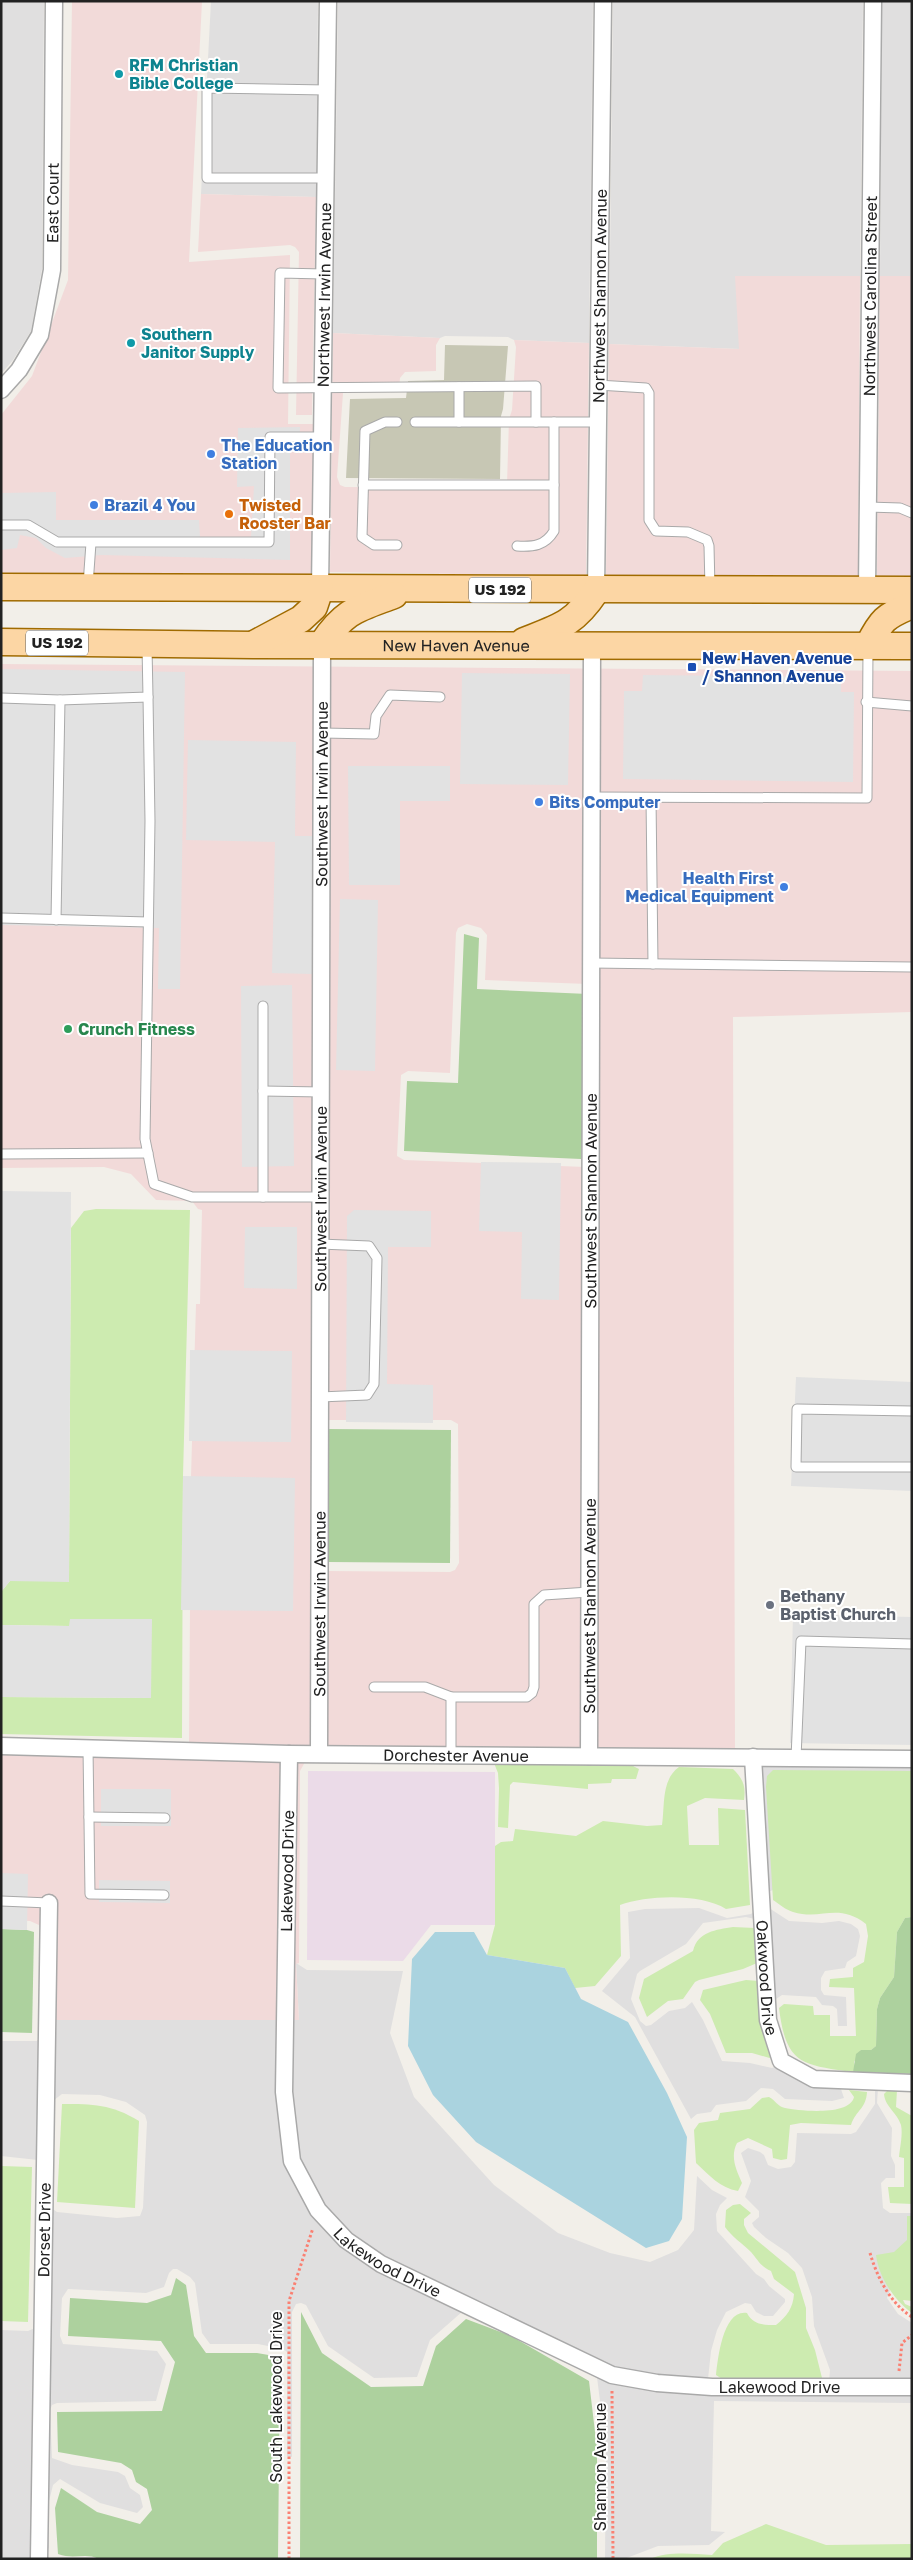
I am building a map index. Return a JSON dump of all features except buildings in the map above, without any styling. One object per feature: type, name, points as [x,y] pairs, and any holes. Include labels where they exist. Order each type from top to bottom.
[{"type":"main road","name":"US 192","points":[[1,587],[596,591],[912,590]]},
{"type":"main road","points":[[253,645],[301,620],[314,607],[320,589]]},
{"type":"main road","points":[[322,644],[336,624],[352,612],[409,590]]},
{"type":"main road","points":[[514,646],[563,625],[582,611],[596,591]]},
{"type":"main road","points":[[868,646],[880,623],[892,613],[912,605]]},
{"type":"main road","name":"New Haven Avenue","points":[[1,642],[253,645],[912,646]]},
{"type":"street","name":"East Court","points":[[1,390],[19,370],[40,335],[52,270],[54,1]]},
{"type":"street","name":"Northwest Irwin Avenue","points":[[320,589],[328,1]]},
{"type":"street","name":"Northwest Shannon Avenue","points":[[596,591],[603,1]]},
{"type":"street","name":"Northwest Carolina Street","points":[[867,590],[873,1]]},
{"type":"street","name":"Southwest Irwin Avenue","points":[[319,1753],[322,644]]},
{"type":"street","name":"Southwest Shannon Avenue","points":[[589,1756],[592,646]]},
{"type":"street","name":"Dorchester Avenue","points":[[1,1746],[288,1754],[912,1759]]},
{"type":"street","name":"Lakewood Drive","points":[[288,1754],[284,2092],[292,2161],[318,2210],[346,2240],[381,2264],[612,2375],[656,2383],[712,2387],[905,2387]]},
{"type":"street","name":"Oakwood Drive","points":[[753,1757],[768,2020],[781,2061],[814,2079],[912,2083]]},
{"type":"street","name":"Dorset Drive","points":[[39,2559],[49,1903]]},
{"type":"lane","points":[[326,178],[207,178],[207,88],[327,90]]},
{"type":"lane","points":[[324,274],[280,273],[278,388],[536,386],[536,422]]},
{"type":"lane","points":[[598,385],[646,388],[649,394],[649,520],[656,531],[688,532],[707,540],[709,546],[710,591]]},
{"type":"lane","points":[[459,386],[459,422]]},
{"type":"lane","points":[[397,422],[385,422],[365,431],[362,537],[374,545],[397,545]]},
{"type":"lane","points":[[414,422],[598,422]]},
{"type":"lane","points":[[517,546],[533,546],[548,541],[554,531],[554,422]]},
{"type":"lane","points":[[1,524],[28,525],[57,542],[269,542],[270,436],[322,437]]},
{"type":"lane","points":[[363,485],[554,485]]},
{"type":"lane","points":[[868,507],[900,508],[912,513]]},
{"type":"lane","points":[[88,588],[91,543]]},
{"type":"lane","points":[[148,644],[150,821],[145,1139],[154,1184],[192,1197],[320,1197]]},
{"type":"lane","points":[[592,797],[867,798],[866,702],[868,646]]},
{"type":"lane","points":[[322,733],[374,734],[376,716],[390,695],[440,698]]},
{"type":"lane","points":[[1,698],[60,700],[148,697]]},
{"type":"lane","points":[[56,920],[60,700]]},
{"type":"lane","points":[[866,702],[912,706]]},
{"type":"lane","points":[[651,798],[653,964]]},
{"type":"lane","points":[[1,918],[148,922]]},
{"type":"lane","points":[[591,963],[912,967]]},
{"type":"lane","points":[[263,1006],[263,1197]]},
{"type":"lane","points":[[263,1091],[322,1092]]},
{"type":"lane","points":[[1,1154],[148,1153]]},
{"type":"lane","points":[[320,1244],[369,1246],[377,1258],[374,1384],[367,1395],[320,1398]]},
{"type":"lane","points":[[912,1411],[797,1409],[796,1467],[912,1467]]},
{"type":"lane","points":[[374,1687],[425,1687],[451,1697],[527,1697],[532,1693],[534,1687],[534,1604],[544,1596],[589,1592]]},
{"type":"lane","points":[[796,1758],[801,1641],[912,1644]]},
{"type":"lane","points":[[451,1697],[451,1754]]},
{"type":"lane","points":[[88,1748],[90,1894],[164,1895]]},
{"type":"lane","points":[[89,1817],[165,1818]]},
{"type":"lane","points":[[1,1902],[49,1903]]},
{"type":"path","name":"South Lakewood Drive","points":[[288,2559],[289,2301],[318,2210]]},
{"type":"path","points":[[870,2253],[875,2270],[887,2291],[898,2306],[912,2317]]},
{"type":"path","points":[[905,2387],[902,2343],[912,2335]]},
{"type":"path","name":"Shannon Avenue","points":[[612,2375],[613,2559]]},
{"type":"shaded area","points":[[1,1],[44,1],[42,269],[31,331],[13,360],[1,374]]},
{"type":"shaded area","points":[[72,1],[202,1],[189,262],[290,255],[288,424],[322,424],[320,589],[1,587],[1,415],[32,376],[68,280]]},
{"type":"shaded area","points":[[211,1],[318,1],[316,197],[201,194]]},
{"type":"shaded area","points":[[338,1],[593,1],[589,343],[514,340],[508,337],[445,336],[440,338],[333,333]]},
{"type":"shaded area","points":[[613,1],[863,1],[860,276],[736,276],[740,349],[609,344]]},
{"type":"shaded area","points":[[882,1],[912,1],[912,276],[880,276]]},
{"type":"shaded area","points":[[201,194],[316,197],[312,415],[296,415],[299,252],[290,245],[198,252]]},
{"type":"shaded area","points":[[735,276],[860,276],[858,579],[606,576],[609,344],[739,349]]},
{"type":"shaded area","points":[[880,276],[912,276],[912,579],[877,579]]},
{"type":"shaded area","points":[[333,333],[440,338],[436,345],[436,371],[405,372],[400,378],[399,389],[343,393],[337,477],[340,485],[345,487],[500,488],[507,484],[509,419],[512,410],[516,347],[514,340],[589,343],[586,576],[330,572]]},
{"type":"shaded area","points":[[445,345],[508,346],[501,416],[500,479],[346,478],[350,399],[406,398],[408,381],[444,380]]},
{"type":"shaded area","points":[[300,427],[299,448],[290,448],[290,560],[102,555],[65,558],[46,548],[36,538],[20,535],[17,548],[1,550],[1,493],[56,492],[56,520],[199,520],[200,537],[251,537],[254,486],[237,487],[238,428]]},
{"type":"shaded area","points":[[1,664],[912,671],[912,1012],[733,1017],[735,1754],[305,1762],[300,1771],[299,1963],[296,1964],[299,2020],[41,2020],[41,1930],[39,1925],[30,1921],[1,1920],[1,1743],[189,1743],[191,1477],[196,1304],[200,1304],[202,1210],[198,1209],[192,1201],[156,1200],[131,1174],[104,1167],[1,1168]],"holes":[[[467,924],[481,928],[487,935],[485,980],[588,984],[585,1167],[404,1160],[397,1156],[401,1075],[408,1071],[450,1073],[456,933],[458,928]],[[451,1420],[458,1424],[459,1563],[455,1570],[450,1572],[326,1571],[325,1421]]]},
{"type":"shaded area","points":[[1,669],[185,672],[180,989],[158,989],[159,928],[1,925]]},
{"type":"shaded area","points":[[462,673],[570,674],[568,785],[460,784]]},
{"type":"shaded area","points":[[643,675],[841,677],[841,692],[854,692],[853,782],[623,779],[624,691],[642,691]]},
{"type":"shaded area","points":[[188,740],[296,742],[295,836],[315,836],[312,974],[272,973],[275,842],[186,840]]},
{"type":"shaded area","points":[[348,766],[450,766],[450,801],[400,801],[400,885],[349,885]]},
{"type":"shaded area","points":[[340,899],[378,900],[375,1071],[336,1070]]},
{"type":"shaded area","points":[[292,985],[294,1166],[242,1167],[241,986]]},
{"type":"shaded area","points":[[481,1162],[561,1163],[559,1300],[521,1299],[522,1232],[479,1231]]},
{"type":"shaded area","points":[[1,1191],[71,1192],[69,1582],[10,1581],[1,1592]]},
{"type":"shaded area","points":[[354,1210],[431,1211],[431,1247],[388,1247],[387,1384],[433,1385],[433,1423],[346,1422],[347,1216]]},
{"type":"shaded area","points":[[245,1227],[297,1227],[297,1289],[244,1288]]},
{"type":"shaded area","points":[[190,1350],[292,1351],[291,1442],[189,1441]]},
{"type":"shaded area","points":[[796,1377],[912,1382],[912,1491],[791,1486]]},
{"type":"shaded area","points":[[183,1476],[295,1478],[293,1611],[181,1610]]},
{"type":"shaded area","points":[[793,1614],[912,1617],[912,1745],[790,1743]]},
{"type":"shaded area","points":[[70,1619],[152,1619],[151,1698],[1,1697],[1,1625],[69,1626]]},
{"type":"shaded area","points":[[912,1756],[912,1892],[773,1890],[768,1892],[766,1906],[789,1921],[822,1923],[839,1921],[851,1924],[858,1929],[860,1936],[856,1956],[847,1962],[845,1968],[825,1971],[821,1978],[821,1990],[824,1995],[846,1997],[847,2026],[838,2026],[837,2009],[833,2006],[822,2005],[816,1997],[782,1995],[773,2001],[771,2006],[783,2057],[843,2084],[841,2089],[844,2098],[832,2101],[785,2099],[773,2089],[761,2088],[746,2101],[716,2105],[711,2112],[697,2114],[691,2119],[635,2017],[602,1991],[630,1958],[628,1912],[645,1909],[699,1908],[727,1918],[751,1914],[757,1909],[750,1773],[739,1761]],"holes":[[[746,1917],[759,1920],[777,2066],[772,2068],[750,2063],[722,2061],[703,2020],[692,2002],[685,2008],[669,2011],[651,2025],[646,2026],[640,2021],[631,1999],[637,1974],[640,1971],[686,1944],[703,1923]]]},
{"type":"shaded area","points":[[308,1771],[495,1772],[495,1925],[431,1925],[403,1961],[307,1960]]},
{"type":"shaded area","points":[[101,1789],[171,1789],[171,1826],[101,1826]]},
{"type":"shaded area","points":[[1,1873],[28,1874],[27,1930],[1,1929]]},
{"type":"shaded area","points":[[99,1880],[170,1881],[170,1903],[99,1902]]},
{"type":"shaded area","points":[[296,1963],[307,1970],[403,1971],[390,2033],[414,2097],[494,2185],[558,2233],[610,2253],[650,2262],[678,2250],[694,2230],[697,2176],[712,2190],[727,2198],[720,2205],[716,2214],[717,2231],[756,2274],[785,2299],[785,2302],[773,2316],[764,2316],[756,2312],[751,2304],[745,2303],[726,2312],[717,2330],[711,2351],[708,2379],[829,2383],[830,2370],[814,2326],[812,2297],[802,2268],[788,2253],[754,2227],[752,2223],[759,2217],[759,2211],[745,2197],[751,2181],[741,2153],[748,2148],[764,2155],[768,2165],[778,2169],[791,2167],[795,2162],[797,2133],[851,2134],[856,2132],[875,2104],[873,2086],[878,2088],[877,2103],[892,2128],[891,2156],[895,2165],[895,2178],[886,2178],[881,2183],[883,2208],[890,2213],[912,2213],[912,2297],[895,2288],[890,2290],[887,2298],[898,2314],[912,2323],[912,2403],[714,2401],[711,2531],[725,2532],[709,2545],[658,2546],[624,2559],[605,2559],[606,2449],[597,2377],[593,2373],[463,2311],[430,2340],[417,2377],[374,2378],[328,2346],[306,2305],[296,2304],[292,2312],[292,2457],[287,2456],[287,2352],[283,2349],[258,2344],[210,2344],[202,2333],[195,2283],[190,2277],[177,2269],[173,2269],[169,2273],[164,2287],[146,2293],[68,2289],[62,2298],[60,2336],[63,2344],[157,2351],[166,2364],[156,2401],[57,2403],[52,2405],[50,2410],[52,2458],[72,2465],[118,2472],[125,2476],[130,2488],[140,2495],[143,2507],[137,2513],[100,2503],[60,2479],[53,2485],[47,2509],[49,2548],[39,2555],[38,2559],[1,2559],[1,2330],[28,2331],[35,2328],[38,2160],[1,2156],[1,2041],[37,2041],[40,2036],[41,2020],[299,2020]],"holes":[[[62,2094],[100,2095],[126,2102],[145,2115],[147,2122],[143,2208],[140,2216],[117,2218],[57,2212],[50,2207],[54,2100]]]},
{"type":"green space","points":[[464,934],[479,938],[477,989],[588,994],[581,1159],[404,1151],[407,1081],[458,1083]]},
{"type":"green space","points":[[96,1209],[190,1210],[183,1476],[182,1738],[1,1734],[1,1697],[151,1698],[151,1619],[70,1619],[70,1626],[1,1625],[1,1592],[10,1581],[69,1581],[71,1228],[84,1211]]},
{"type":"green space","points":[[329,1429],[451,1430],[450,1563],[329,1562]]},
{"type":"green space","points":[[494,1763],[633,1766],[639,1769],[636,1779],[612,1779],[611,1783],[588,1784],[588,1789],[513,1782],[510,1785],[508,1828],[498,1827],[499,1788],[498,1773]]},
{"type":"green space","points":[[679,1767],[733,1769],[739,1776],[745,1791],[744,1800],[705,1798],[687,1806],[689,1845],[719,1845],[718,1808],[745,1810],[750,1905],[726,1909],[703,1900],[674,1897],[644,1899],[620,1905],[621,1956],[595,1986],[575,1988],[565,1968],[487,1955],[495,1925],[495,1846],[501,1842],[513,1841],[515,1829],[576,1836],[603,1821],[647,1826],[662,1825],[664,1801],[669,1779]]},
{"type":"green space","points":[[773,1770],[912,1771],[912,1917],[905,1918],[897,1932],[894,1977],[880,1998],[877,2009],[876,2046],[871,2050],[861,2050],[854,2062],[855,2068],[853,2072],[820,2067],[799,2058],[786,2041],[782,2027],[779,2008],[784,2004],[813,2006],[814,2015],[830,2015],[830,2036],[856,2036],[854,1988],[829,1987],[830,1979],[853,1977],[853,1968],[864,1962],[868,1936],[866,1924],[846,1914],[803,1914],[790,1911],[773,1900],[766,1787],[767,1776]]},
{"type":"green space","points":[[912,1917],[912,2074],[853,2072],[856,2054],[861,2050],[871,2050],[876,2046],[877,2009],[880,1998],[894,1977],[897,1932],[905,1918]]},
{"type":"green space","points":[[733,1927],[755,1928],[757,1963],[743,1969],[699,1980],[695,1982],[683,1999],[668,2001],[647,2017],[639,1998],[644,1979],[693,1951],[695,1944],[703,1935]]},
{"type":"green space","points":[[1,1929],[34,1932],[32,2033],[1,2032]]},
{"type":"green space","points":[[746,1980],[759,1981],[760,2015],[773,2059],[752,2053],[726,2053],[710,2014],[700,2000],[703,1990]]},
{"type":"green space","points":[[849,2090],[867,2092],[865,2102],[851,2125],[801,2123],[790,2125],[787,2159],[773,2158],[772,2149],[748,2138],[737,2143],[734,2158],[742,2183],[738,2191],[720,2184],[696,2163],[694,2130],[699,2123],[718,2120],[720,2113],[750,2109],[762,2098],[769,2097],[785,2108],[812,2111],[834,2110],[851,2103],[854,2097]]},
{"type":"green space","points":[[888,2090],[897,2090],[896,2107],[912,2116],[912,2204],[890,2203],[888,2187],[904,2187],[904,2158],[899,2157],[902,2136],[901,2125],[885,2099],[884,2094]]},
{"type":"green space","points":[[62,2104],[102,2106],[120,2111],[139,2121],[135,2208],[57,2202]]},
{"type":"green space","points":[[1,2166],[32,2167],[28,2322],[1,2321]]},
{"type":"green space","points":[[740,2204],[751,2213],[744,2219],[744,2225],[748,2233],[795,2272],[806,2308],[806,2328],[815,2350],[822,2378],[818,2380],[722,2379],[716,2375],[723,2336],[732,2319],[739,2314],[747,2313],[756,2322],[776,2325],[789,2311],[794,2294],[774,2279],[771,2271],[762,2265],[725,2227],[726,2210],[733,2205]]},
{"type":"green space","points":[[907,2216],[912,2216],[912,2301],[903,2300],[905,2304],[912,2307],[912,2313],[888,2287],[880,2271],[876,2255],[894,2252],[907,2240]]},
{"type":"green space","points":[[176,2278],[186,2285],[194,2336],[206,2353],[257,2353],[280,2357],[278,2559],[99,2559],[89,2556],[64,2556],[58,2554],[55,2508],[61,2488],[97,2512],[140,2524],[152,2510],[147,2489],[136,2482],[132,2470],[121,2463],[58,2452],[57,2412],[162,2411],[175,2362],[161,2341],[68,2336],[70,2298],[147,2303],[171,2295]]},
{"type":"green space","points":[[301,2312],[322,2353],[371,2387],[423,2386],[436,2346],[466,2319],[511,2336],[589,2381],[597,2449],[597,2559],[300,2559]]},
{"type":"green space","points":[[766,2524],[826,2545],[912,2544],[912,2559],[650,2559],[673,2554],[712,2555],[723,2543]]},
{"type":"water","points":[[435,1932],[474,1932],[487,1955],[565,1968],[581,1999],[628,2022],[667,2093],[687,2137],[682,2219],[669,2241],[646,2248],[476,2142],[433,2095],[408,2046],[412,1959]]},
{"type":"place","name":"RFM Christian Bible College","points":[[119,74]]},
{"type":"place","name":"Southern Janitor Supply","points":[[131,343]]},
{"type":"place","name":"The Education Station","points":[[211,454]]},
{"type":"place","name":"Brazil 4 You","points":[[94,505]]},
{"type":"place","name":"Twisted Rooster Bar","points":[[229,514]]},
{"type":"place","name":"New Haven Avenue / Shannon Avenue","points":[[692,667]]},
{"type":"place","name":"Bits Computer","points":[[539,802]]},
{"type":"place","name":"Health First Medical Equipment","points":[[784,887]]},
{"type":"place","name":"Crunch Fitness","points":[[68,1029]]},
{"type":"place","name":"Bethany Baptist Church","points":[[770,1605]]}]
